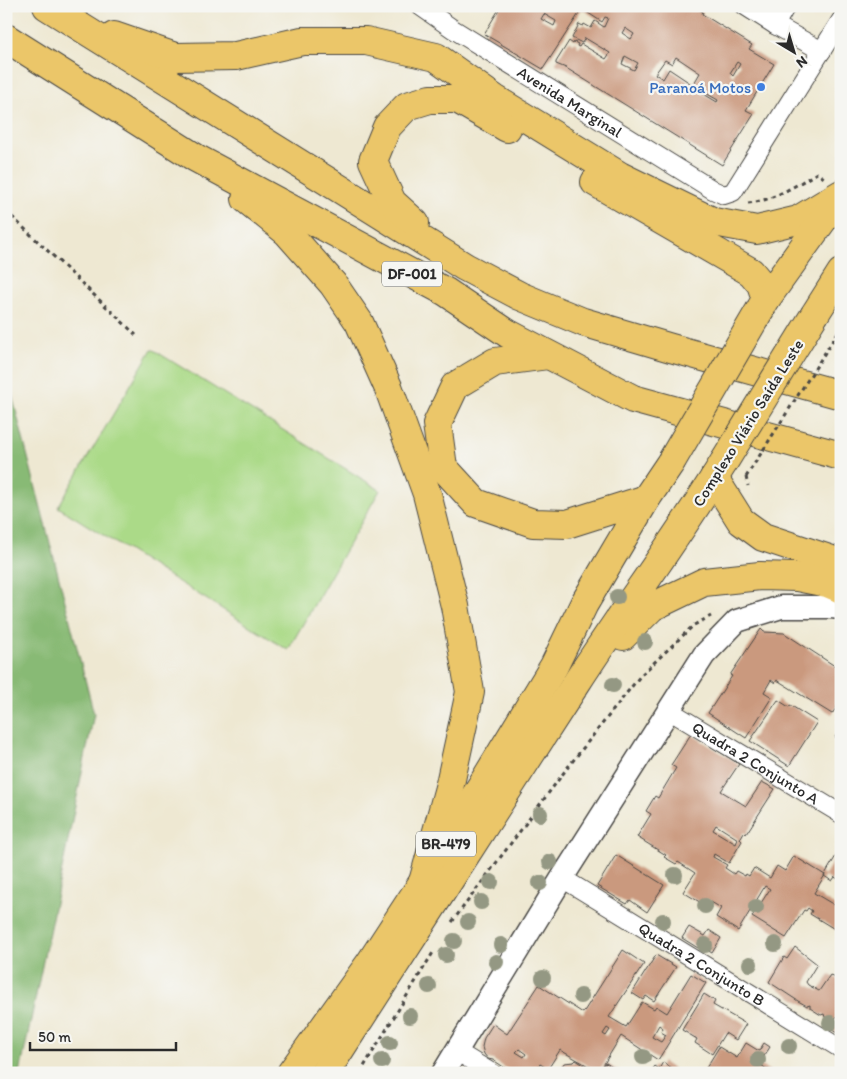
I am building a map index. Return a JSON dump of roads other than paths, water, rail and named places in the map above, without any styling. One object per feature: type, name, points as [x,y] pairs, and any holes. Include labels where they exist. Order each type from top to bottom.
[{"type":"main road","name":"DF-001","points":[[47,6],[465,267],[520,296],[583,322],[841,395]]},
{"type":"main road","points":[[70,21],[175,56],[236,56],[302,41],[366,41],[436,57],[495,99],[620,176],[714,222],[757,230],[798,220],[836,189]]},
{"type":"main road","name":"DF-001","points":[[6,38],[196,158],[446,292],[508,333],[633,399],[841,456]]},
{"type":"main road","points":[[465,267],[392,202],[373,161],[386,127],[407,106],[430,99],[458,99],[612,192],[751,272],[760,284],[764,304]]},
{"type":"main road","points":[[196,158],[287,232],[333,284],[359,322],[389,389],[427,494],[455,606],[470,692],[450,784],[423,882]]},
{"type":"main road","points":[[764,304],[836,189]]},
{"type":"main road","name":"Complexo Viário Saída Leste","points":[[578,681],[680,531],[828,301],[841,273]]},
{"type":"main road","name":"BR-479","points":[[291,1073],[370,962],[423,882],[554,666],[584,604],[646,498],[671,462],[764,304]]},
{"type":"main road","points":[[548,355],[495,362],[454,386],[437,424],[443,467],[476,503],[533,523],[566,524],[646,498]]},
{"type":"main road","points":[[719,470],[741,521],[763,537],[841,563]]},
{"type":"main road","points":[[578,681],[652,607],[704,582],[760,576],[797,578],[841,589]]},
{"type":"main road","name":"BR-479","points":[[324,1073],[459,868],[578,681]]},
{"type":"street","name":"Avenida Marginal","points":[[420,6],[453,29],[725,195],[733,192],[822,51]]},
{"type":"street","points":[[745,6],[822,51],[841,20]]},
{"type":"street","points":[[775,25],[786,6]]},
{"type":"street","points":[[436,57],[446,51],[451,43],[453,29]]},
{"type":"street","points":[[443,1073],[562,878],[704,655],[737,621],[781,607],[841,608]]},
{"type":"street","name":"Quadra 2 Conjunto A","points":[[670,711],[841,814]]},
{"type":"street","name":"Quadra 2 Conjunto B","points":[[562,878],[841,1049]]},
{"type":"street","points":[[456,1051],[492,1073]]},
{"type":"place","name":"Paranoá Motos","points":[[761,87]]}]
